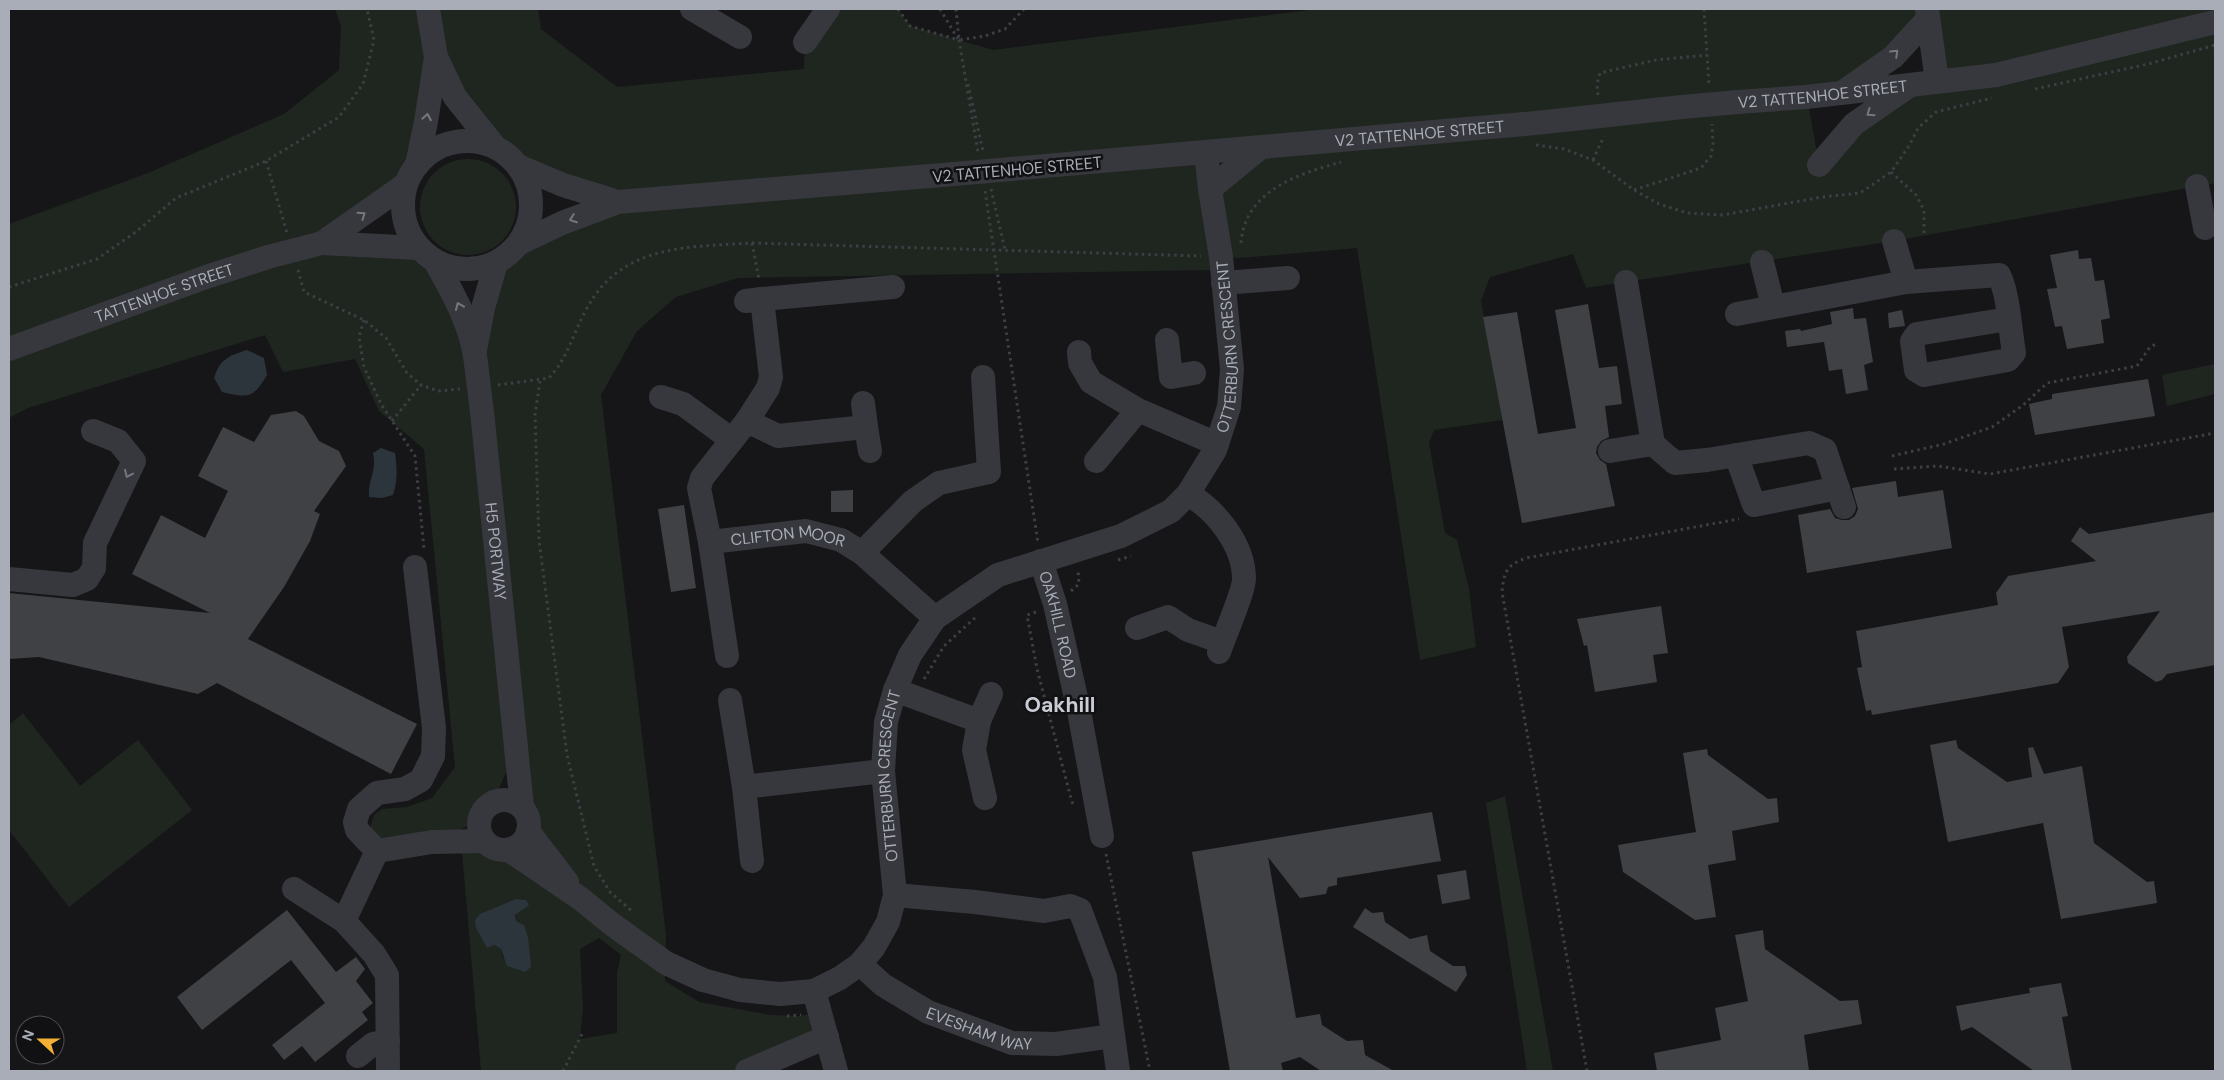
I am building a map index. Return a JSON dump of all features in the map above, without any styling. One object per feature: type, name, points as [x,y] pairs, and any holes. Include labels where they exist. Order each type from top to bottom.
[{"type":"street","points":[[428,9],[436,57],[455,97],[495,147]]},
{"type":"street","points":[[692,9],[740,37]]},
{"type":"street","points":[[805,42],[828,9]]},
{"type":"street","points":[[1927,14],[1938,81]]},
{"type":"street","points":[[1842,93],[1893,56],[1927,14]]},
{"type":"street","name":"V2 TATTENHOE STREET","points":[[520,243],[562,223],[618,202],[1536,123],[1682,107],[1842,93],[1996,75],[2215,22]]},
{"type":"street","points":[[411,175],[433,150],[453,142],[474,141],[495,147],[506,154],[518,166],[528,184],[532,204],[529,224],[520,243],[496,263],[476,269],[462,269],[454,268],[426,254],[409,234],[404,218],[402,201],[426,122],[436,57]]},
{"type":"street","points":[[1819,165],[1854,124],[1910,85]]},
{"type":"street","points":[[1210,189],[1261,147]]},
{"type":"street","name":"OTTERBURN CRESCENT","points":[[509,850],[581,899],[666,962],[703,980],[740,990],[780,994],[817,1002],[840,978],[860,964],[874,947],[888,922],[895,895],[882,771],[886,722],[906,695],[910,655],[934,618],[998,575],[1121,536],[1171,511],[1188,494],[1217,444],[1229,407],[1212,371],[1223,283],[1206,152]]},
{"type":"street","name":"V2 TATTENHOE STREET","points":[[518,166],[563,186],[618,202]]},
{"type":"street","name":"TATTENHOE STREET","points":[[322,243],[411,175]]},
{"type":"street","points":[[2197,186],[2205,228]]},
{"type":"street","points":[[1894,241],[1906,282]]},
{"type":"street","name":"TATTENHOE STREET","points":[[9,349],[206,277],[268,257],[322,243],[426,254]]},
{"type":"street","name":"H5 PORTWAY","points":[[426,254],[459,303],[476,358],[522,807]]},
{"type":"street","points":[[1762,262],[1773,306]]},
{"type":"street","name":"H5 PORTWAY","points":[[476,358],[483,308],[496,263]]},
{"type":"street","points":[[1737,314],[1906,282],[1999,275],[2008,319]]},
{"type":"street","points":[[1223,283],[1288,278]]},
{"type":"street","points":[[1626,282],[1652,444],[1675,463],[1808,443],[1825,450],[1841,498],[1754,505],[1736,455]]},
{"type":"street","points":[[754,300],[893,287]]},
{"type":"street","name":"CLIFTON MOOR","points":[[727,656],[710,542],[699,488],[702,478],[748,421],[768,388],[771,376],[754,300]]},
{"type":"street","points":[[1167,340],[1170,376],[1212,371]]},
{"type":"street","name":"OTTERBURN CRESCENT","points":[[1079,352],[1080,363],[1091,382],[1138,410],[1217,444]]},
{"type":"street","name":"CLIFTON MOOR","points":[[862,553],[913,501],[939,483],[989,472],[983,377]]},
{"type":"street","points":[[661,397],[683,404],[732,440]]},
{"type":"street","points":[[863,403],[870,451]]},
{"type":"street","points":[[1096,461],[1138,410]]},
{"type":"street","points":[[748,421],[778,436],[866,427]]},
{"type":"street","points":[[9,578],[73,586],[87,579],[94,568],[95,544],[134,461],[118,441],[93,431]]},
{"type":"street","points":[[1610,450],[1652,444]]},
{"type":"street","points":[[1137,628],[1168,617],[1220,647],[1245,580],[1242,557],[1229,534],[1213,514],[1202,502],[1188,494]]},
{"type":"street","name":"CLIFTON MOOR","points":[[710,542],[806,531],[841,540],[862,553],[934,618]]},
{"type":"street","name":"OAKHILL ROAD","points":[[1041,561],[1055,604],[1079,711],[1102,836]]},
{"type":"street","points":[[377,851],[357,830],[355,822],[359,809],[377,793],[405,789],[421,780],[434,756],[434,728],[415,567]]},
{"type":"street","points":[[985,798],[974,750],[979,721],[991,694]]},
{"type":"street","points":[[906,695],[979,721]]},
{"type":"street","points":[[730,700],[744,787],[752,861]]},
{"type":"street","name":"H5 PORTWAY","points":[[493,802],[516,751]]},
{"type":"street","points":[[744,787],[882,771]]},
{"type":"street","points":[[508,800],[522,807],[529,822],[528,831],[521,843],[509,850],[496,849],[481,831],[483,810],[493,802],[508,800]]},
{"type":"street","points":[[377,851],[432,842],[481,831]]},
{"type":"street","name":"OTTERBURN CRESCENT","points":[[528,831],[581,899]]},
{"type":"street","points":[[344,921],[377,851]]},
{"type":"street","points":[[294,889],[344,921],[374,954],[387,975],[388,1071]]},
{"type":"street","points":[[895,895],[975,902],[1044,911],[1070,906],[1080,910],[1105,977],[1118,1071]]},
{"type":"street","name":"EVESHAM WAY","points":[[860,964],[882,985],[928,1012],[1012,1043],[1056,1044],[1113,1036]]},
{"type":"street","points":[[817,1002],[836,1071]]},
{"type":"street","points":[[747,1071],[827,1037]]},
{"type":"street","points":[[358,1056],[374,1044],[388,1041]]},
{"type":"path","points":[[9,287],[97,259],[137,231],[176,198],[266,162],[339,117],[363,84],[374,40],[367,9]]},
{"type":"path","points":[[898,9],[910,26],[959,40],[985,36],[1005,29],[1024,9]]},
{"type":"path","points":[[940,9],[959,40],[984,154]]},
{"type":"path","points":[[956,9],[959,40],[978,154]]},
{"type":"path","points":[[2032,90],[2148,64],[2215,46]]},
{"type":"path","points":[[1598,95],[1600,74],[1656,60],[1707,55]]},
{"type":"path","points":[[1530,144],[1564,148],[1593,160],[1634,190],[1660,204],[1687,213],[1723,215],[1860,192],[1891,172],[1909,146],[1918,128],[1936,112],[1993,98]]},
{"type":"path","points":[[1593,160],[1605,134]]},
{"type":"path","points":[[266,162],[288,236]]},
{"type":"path","points":[[494,385],[540,381],[548,378],[568,352],[583,314],[596,290],[618,270],[645,256],[686,247],[752,243],[1240,258],[1242,234],[1254,209],[1272,188],[1309,171],[1342,162]]},
{"type":"path","points":[[1891,172],[1916,195],[1924,210],[1924,235]]},
{"type":"path","points":[[983,183],[1041,561]]},
{"type":"path","points":[[990,183],[1005,250]]},
{"type":"path","points":[[752,243],[754,300]]},
{"type":"path","points":[[296,264],[304,292],[364,320],[386,338],[407,373],[421,385],[438,391],[466,388]]},
{"type":"path","points":[[1892,456],[1944,444],[1992,427],[2022,406],[2047,383],[2137,366],[2150,347],[2158,343]]},
{"type":"path","points":[[392,421],[421,385]]},
{"type":"path","points":[[1894,469],[1938,466],[1990,474],[2215,433]]},
{"type":"path","points":[[1587,1071],[1504,601],[1503,577],[1512,563],[1526,558],[1739,519],[1754,505]]},
{"type":"path","points":[[906,695],[928,672],[944,646],[982,613]]},
{"type":"path","points":[[780,1016],[797,1016],[817,1002]]},
{"type":"path","points":[[563,1071],[582,1034]]},
{"type":"shaded area","points":[[335,9],[538,9],[541,29],[617,87],[804,69],[805,42],[828,9],[898,9],[910,26],[993,50],[1317,9],[2215,9],[2215,183],[1894,241],[1586,288],[1573,254],[1490,277],[1481,301],[1503,420],[1434,430],[1429,443],[1445,533],[1457,540],[1469,589],[1476,647],[1420,660],[1357,248],[1240,258],[1210,256],[1211,270],[738,278],[676,297],[637,331],[601,395],[666,935],[665,981],[699,1002],[771,1015],[797,1016],[820,1013],[827,1037],[747,1071],[481,1071],[461,841],[502,850],[579,898],[529,822],[515,752],[493,802],[483,810],[479,821],[432,842],[367,839],[374,815],[382,809],[407,807],[432,798],[455,767],[424,449],[379,411],[355,359],[283,372],[265,335],[28,408],[9,418],[9,224],[148,173],[284,114],[339,70],[341,26]],"holes":[[[1928,19],[1937,81],[1854,124],[1819,164],[1807,97],[1893,57]],[[437,58],[495,147],[506,154],[518,166],[617,203],[520,243],[496,263],[474,350],[418,248],[326,249],[406,184],[408,160]],[[1260,148],[1210,188],[1207,152]],[[516,899],[516,921],[524,925],[503,959],[501,949],[494,945]],[[599,938],[621,955],[617,974],[617,1033],[580,1039],[583,1008],[580,949]]]},
{"type":"shaded area","points":[[468,159],[486,162],[502,173],[513,189],[516,207],[513,225],[502,241],[486,252],[468,255],[450,252],[434,241],[423,225],[420,207],[423,189],[434,173],[450,162]]},
{"type":"shaded area","points":[[247,350],[264,358],[267,375],[258,389],[249,395],[244,396],[222,392],[214,378],[219,366],[230,356]]},
{"type":"shaded area","points":[[2215,364],[2215,394],[2167,406],[2162,375]]},
{"type":"shaded area","points":[[381,448],[395,453],[397,474],[395,490],[393,495],[382,498],[369,497],[374,466],[373,453]]},
{"type":"shaded area","points":[[23,713],[80,786],[138,740],[192,810],[69,907],[9,830],[9,725]]},
{"type":"shaded area","points":[[1505,796],[1553,1071],[1527,1071],[1486,803]]},
{"type":"shaded area","points":[[516,899],[526,900],[529,905],[515,915],[516,921],[524,925],[528,937],[531,967],[525,972],[507,966],[501,949],[494,945],[487,948],[476,928],[475,920],[480,914]]},
{"type":"building","points":[[2078,250],[2079,259],[2091,258],[2095,281],[2104,280],[2110,318],[2101,320],[2104,343],[2067,349],[2062,326],[2055,327],[2047,289],[2057,288],[2050,255]]},
{"type":"building","points":[[1588,304],[1599,368],[1617,366],[1622,404],[1605,406],[1609,437],[1601,441],[1596,453],[1600,460],[1606,464],[1615,506],[1522,523],[1483,317],[1517,312],[1538,434],[1576,428],[1555,310]]},
{"type":"building","points":[[1853,308],[1854,319],[1866,318],[1873,362],[1864,365],[1868,390],[1846,394],[1842,369],[1829,371],[1824,342],[1787,347],[1785,331],[1800,329],[1801,331],[1832,324],[1830,312]]},
{"type":"building","points":[[1902,310],[1905,326],[1889,328],[1888,313]]},
{"type":"building","points":[[2148,379],[2155,416],[2035,435],[2029,404],[2052,399],[2052,394]]},
{"type":"building","points":[[296,411],[304,416],[319,441],[339,451],[346,466],[314,511],[320,514],[310,541],[284,587],[248,639],[417,724],[391,774],[217,683],[198,694],[39,657],[9,659],[9,593],[210,613],[132,574],[161,515],[205,538],[228,491],[198,476],[223,427],[254,442],[271,415]]},
{"type":"building","points":[[1896,481],[1898,497],[1943,490],[1952,548],[1807,573],[1798,515],[1830,509],[1835,518],[1849,520],[1855,516],[1858,509],[1852,488]]},
{"type":"building","points":[[853,490],[853,512],[831,512],[831,491]]},
{"type":"building","points":[[684,505],[696,588],[671,592],[658,509]]},
{"type":"building","points":[[2215,512],[2215,665],[2167,674],[2162,680],[2156,682],[2128,663],[2127,657],[2160,611],[2062,627],[2069,667],[2058,683],[1872,715],[1871,710],[1866,711],[1857,668],[1862,667],[1856,631],[1998,605],[1996,593],[2008,576],[2096,561],[2071,541],[2080,527],[2089,534]]},
{"type":"building","points":[[1661,606],[1668,653],[1653,655],[1657,682],[1595,692],[1587,645],[1584,646],[1577,619]]},
{"type":"building","points":[[1956,740],[1958,748],[2007,782],[2032,777],[2028,748],[2033,747],[2044,774],[2082,766],[2094,843],[2147,882],[2154,881],[2157,903],[2061,919],[2043,823],[1948,842],[1930,745]]},
{"type":"building","points":[[1707,749],[1708,755],[1768,799],[1777,798],[1779,822],[1732,831],[1736,860],[1708,865],[1716,917],[1695,920],[1623,872],[1618,845],[1696,832],[1683,753]]},
{"type":"building","points":[[1432,812],[1441,861],[1337,878],[1337,885],[1328,887],[1326,894],[1300,898],[1268,857],[1296,1018],[1320,1014],[1322,1025],[1347,1041],[1363,1040],[1365,1055],[1394,1071],[1321,1071],[1300,1057],[1281,1063],[1283,1071],[1230,1071],[1192,852]]},
{"type":"building","points":[[1466,870],[1470,899],[1442,904],[1437,875]]},
{"type":"building","points":[[1365,908],[1372,913],[1383,912],[1385,922],[1410,939],[1427,935],[1430,951],[1453,966],[1465,966],[1467,975],[1456,992],[1353,927]]},
{"type":"building","points":[[287,910],[336,972],[356,957],[365,969],[356,981],[373,1003],[362,1012],[368,1020],[315,1062],[302,1046],[284,1060],[272,1045],[325,1003],[291,960],[202,1030],[177,997]]},
{"type":"building","points":[[1763,930],[1765,949],[1840,1001],[1858,1000],[1862,1024],[1804,1035],[1809,1071],[1657,1071],[1654,1053],[1721,1040],[1715,1008],[1748,1001],[1735,935]]},
{"type":"building","points":[[2061,983],[2068,1016],[2062,1017],[2072,1071],[2034,1071],[1972,1027],[1961,1031],[1956,1006],[2030,993],[2029,988]]},
{"type":"district","name":"Oakhill","points":[[1060,705]]}]
